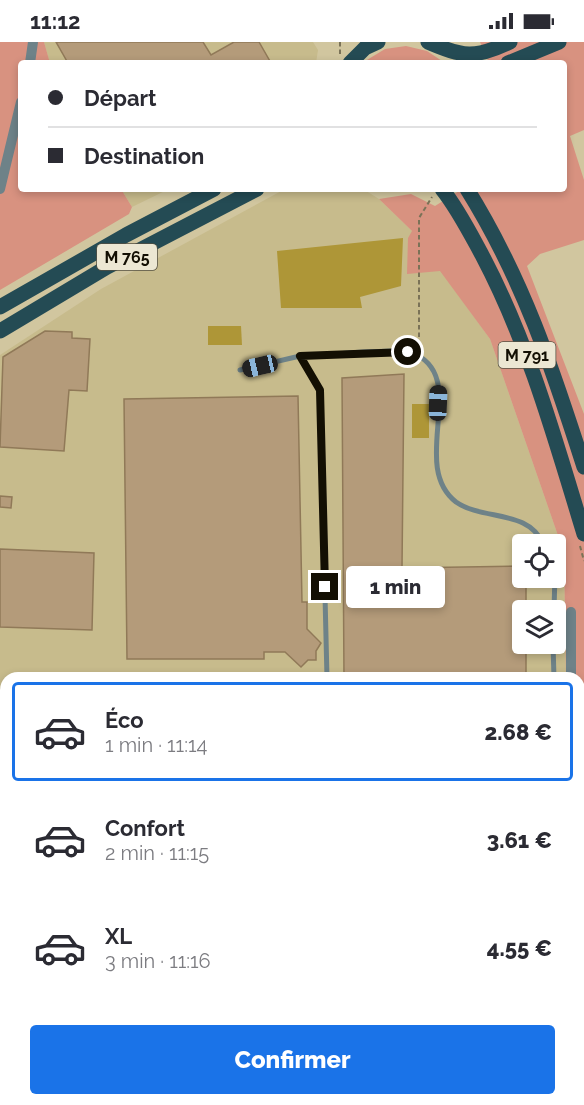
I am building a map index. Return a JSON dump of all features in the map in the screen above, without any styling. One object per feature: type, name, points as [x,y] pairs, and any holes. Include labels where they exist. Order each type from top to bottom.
[{"type":"main road","points":[[348,60],[349,42]]},
{"type":"main road","points":[[351,60],[365,48],[378,42]]},
{"type":"main road","points":[[434,45],[457,54],[478,54],[510,42]]},
{"type":"main road","points":[[515,60],[559,42]]},
{"type":"main road","points":[[434,45],[452,60]]},
{"type":"main road","name":"M 765","points":[[0,308],[126,234],[208,192]]},
{"type":"main road","name":"M 765","points":[[0,331],[107,267],[251,192]]},
{"type":"main road","name":"M 791","points":[[444,192],[477,247],[518,332],[547,411],[584,534]]},
{"type":"main road","name":"M 791","points":[[469,192],[510,267],[536,323],[584,467]]},
{"type":"street","points":[[30,60],[33,42]]},
{"type":"street","points":[[0,189],[18,114]]},
{"type":"street","points":[[0,172],[10,146]]},
{"type":"street","points":[[571,612],[571,672]]},
{"type":"lane","points":[[240,370],[300,356],[408,352],[427,361],[435,370],[439,383],[436,464],[442,485],[457,502],[479,512],[508,516],[538,534]]},
{"type":"lane","points":[[300,356],[320,390],[327,672]]},
{"type":"lane","points":[[553,654],[554,672]]},
{"type":"path","points":[[419,337],[419,218],[431,197],[438,192]]},
{"type":"shaded area","points":[[0,42],[44,42],[49,60],[18,60],[18,192],[123,192],[132,207],[129,214],[0,290]]},
{"type":"shaded area","points":[[44,42],[313,42],[318,50],[316,60],[49,60]]},
{"type":"shaded area","points":[[480,42],[584,42],[584,130],[570,136],[584,180],[584,240],[540,254],[527,266],[584,414],[584,672],[566,672],[566,534],[557,534],[490,339],[440,271],[407,274],[408,238],[412,231],[379,199],[411,194],[435,206],[457,192],[567,192],[567,60],[488,60]]},
{"type":"shaded area","points":[[406,46],[427,51],[440,60],[367,60],[385,49]]},
{"type":"shaded area","points":[[123,192],[163,192],[132,207]]},
{"type":"shaded area","points":[[279,192],[368,192],[379,199],[412,231],[490,339],[557,534],[512,534],[512,588],[565,588],[565,600],[512,600],[512,654],[566,654],[566,672],[0,672],[0,355],[101,289]]},
{"type":"shaded area","points":[[403,238],[401,286],[360,297],[362,308],[281,308],[277,251]]},
{"type":"shaded area","points":[[208,326],[241,326],[242,345],[208,345]]},
{"type":"shaded area","points":[[412,404],[429,404],[429,438],[412,438]]},
{"type":"building","points":[[56,42],[203,42],[211,55],[234,42],[259,42],[269,60],[66,60]]},
{"type":"building","points":[[45,331],[72,332],[72,338],[90,339],[87,391],[69,390],[64,451],[0,447],[3,357]]},
{"type":"building","points":[[404,374],[402,568],[512,566],[512,588],[526,588],[526,600],[512,600],[512,654],[526,654],[526,672],[344,672],[342,378]]},
{"type":"building","points":[[298,396],[302,602],[307,602],[307,629],[321,643],[316,651],[316,660],[308,660],[301,667],[285,652],[264,652],[264,659],[127,659],[124,399]]},
{"type":"building","points":[[0,496],[12,497],[11,508],[0,507]]},
{"type":"building","points":[[0,549],[94,553],[92,630],[0,627]]},
{"type":"route","points":[[325,587],[320,390],[300,356],[408,352]]}]
